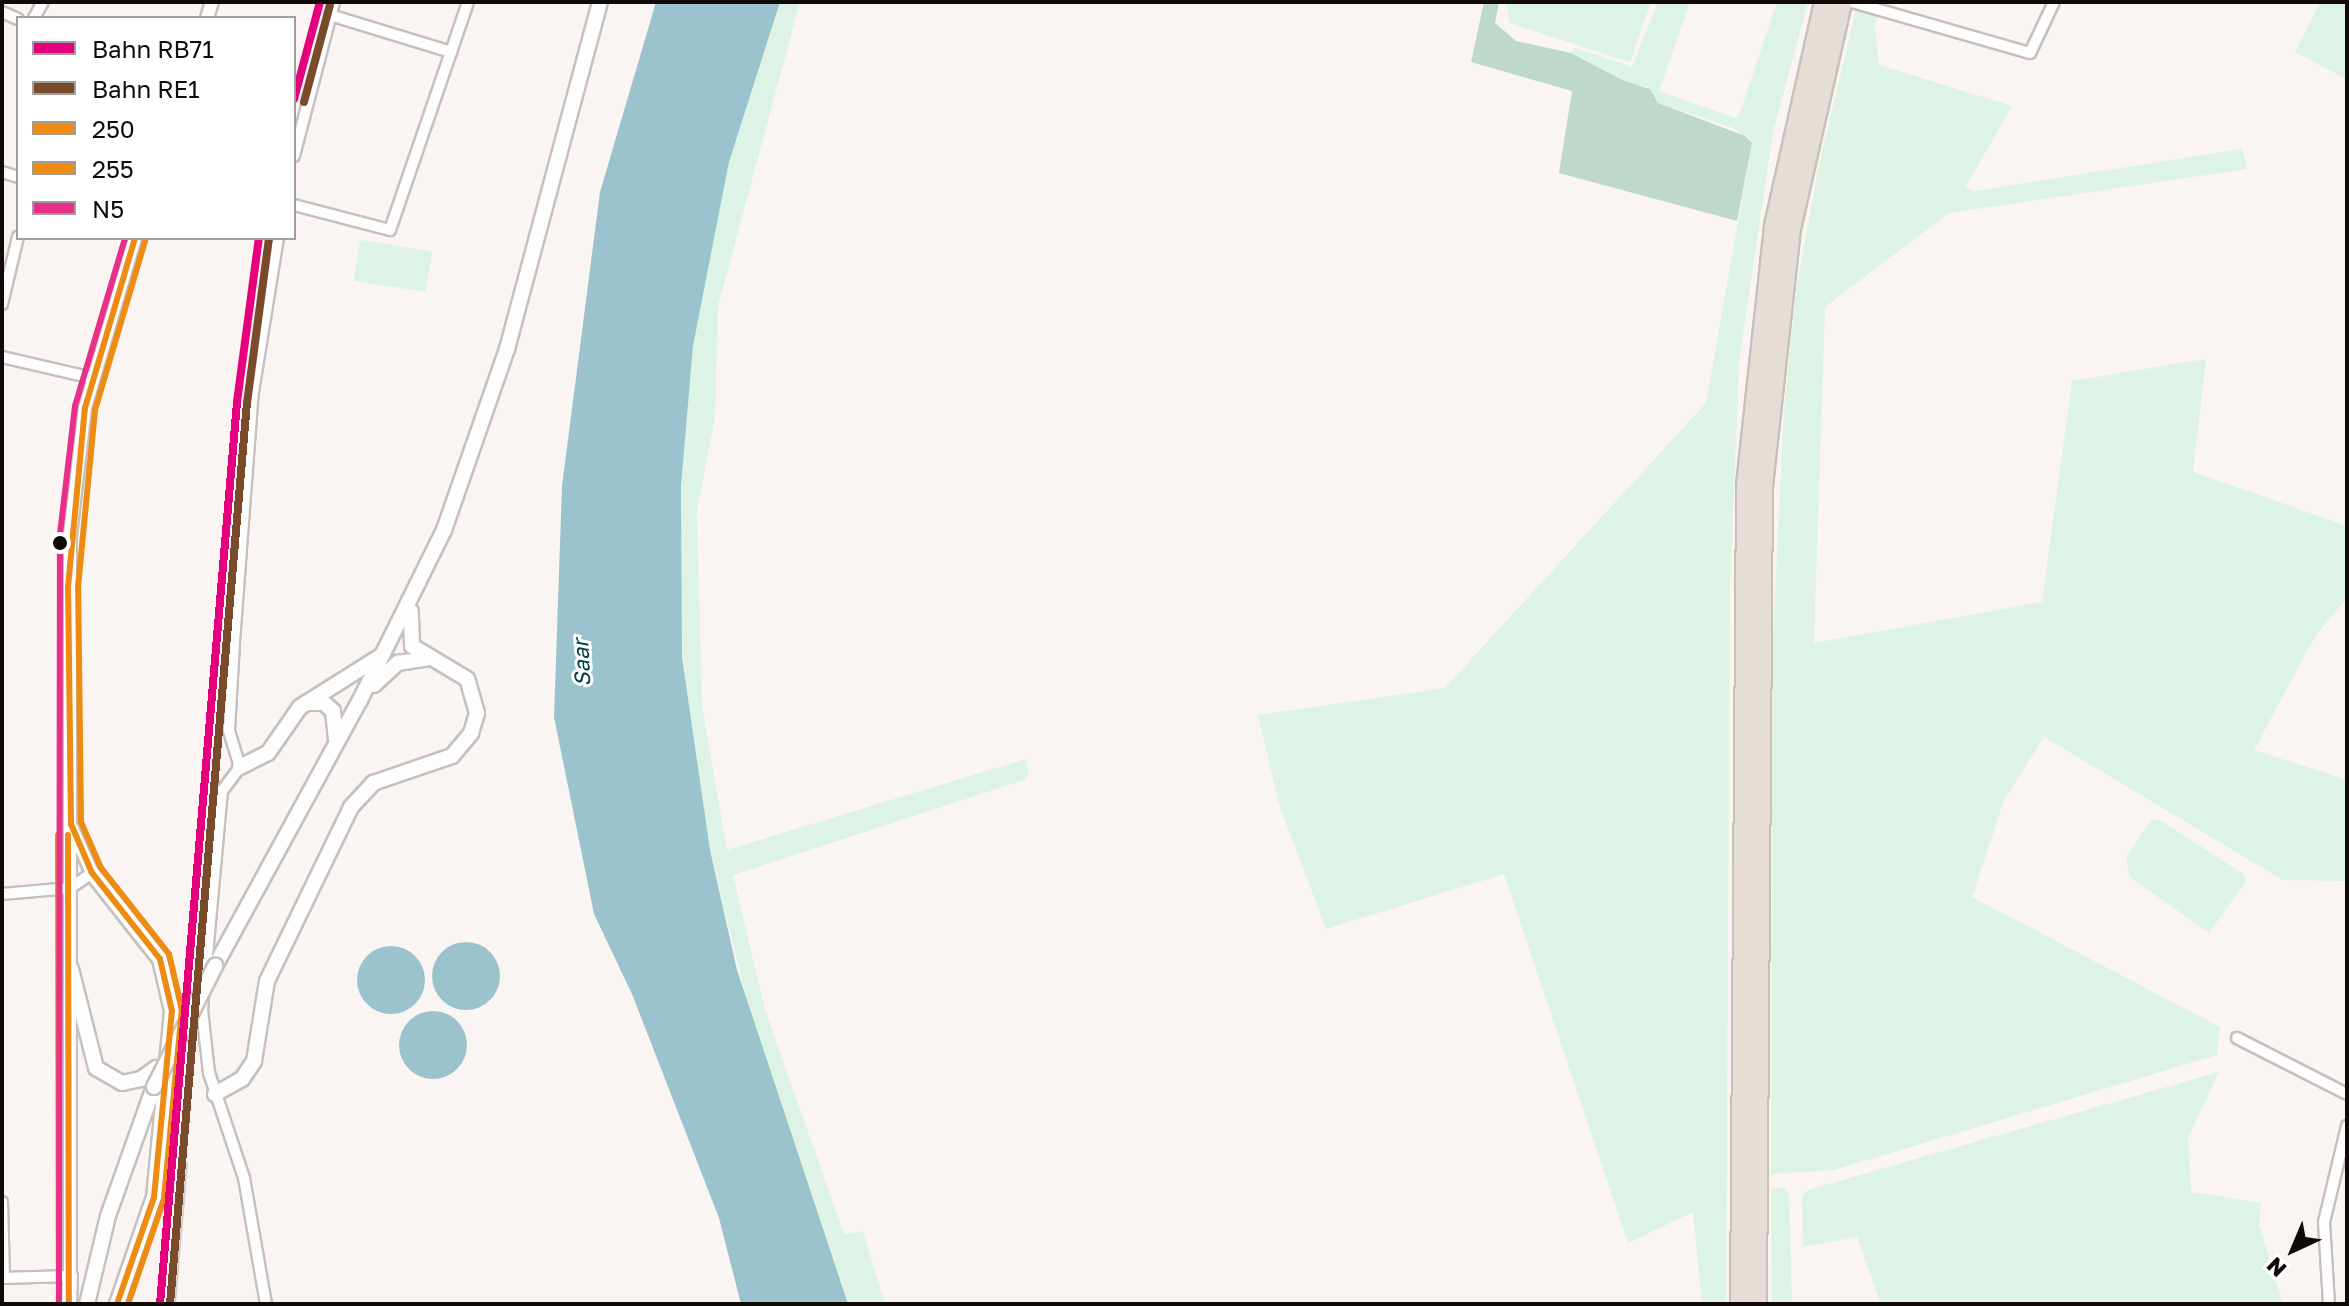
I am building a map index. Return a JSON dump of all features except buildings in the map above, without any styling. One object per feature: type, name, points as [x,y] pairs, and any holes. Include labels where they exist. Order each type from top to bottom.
[{"type":"highway","points":[[1757,1304],[1748,1158],[1752,676],[1746,485],[1764,297],[1786,161],[1836,6]]},
{"type":"highway","points":[[1740,1304],[1749,1208]]},
{"type":"main road","points":[[87,1304],[117,1188],[154,1087],[215,966],[385,652],[444,530],[507,349],[600,2]]},
{"type":"main road","points":[[215,1094],[242,1079],[254,1061],[267,981],[351,807],[373,783],[452,756],[471,733],[476,705],[467,679],[409,641],[412,598]]},
{"type":"main road","points":[[240,767],[268,753],[306,703],[354,677],[385,652]]},
{"type":"main road","points":[[360,700],[388,669],[409,658],[431,658]]},
{"type":"main road","points":[[306,703],[324,703],[333,711],[336,743]]},
{"type":"main road","points":[[92,873],[160,959],[172,1011],[154,1197],[117,1304]]},
{"type":"main road","points":[[71,969],[96,1068],[122,1083],[141,1079],[156,1068],[178,1038]]},
{"type":"main road","points":[[69,1304],[70,1276]]},
{"type":"street","points":[[296,148],[334,2]]},
{"type":"street","points":[[296,206],[390,230],[468,2]]},
{"type":"street","points":[[1836,6],[2030,53],[2054,2]]},
{"type":"street","points":[[330,15],[451,52]]},
{"type":"street","points":[[2,304],[4,277],[17,240]]},
{"type":"street","points":[[2,1202],[3,1278],[70,1276],[70,535],[92,378],[134,240]]},
{"type":"street","points":[[266,1304],[244,1178],[215,1094],[202,1010],[222,791],[240,767],[229,730],[253,392],[278,240]]},
{"type":"street","points":[[2,357],[92,378]]},
{"type":"street","points":[[2,894],[70,888],[92,873],[76,842],[68,805]]},
{"type":"street","points":[[2237,1038],[2347,1094]]},
{"type":"street","points":[[2329,1304],[2324,1222],[2347,1126]]},
{"type":"green space","points":[[780,2],[800,2],[718,306],[715,417],[697,511],[702,706],[727,850],[1026,759],[1029,773],[1024,780],[733,875],[765,1010],[844,1234],[863,1231],[885,1304],[848,1304],[749,1009],[710,850],[682,657],[681,486],[693,346],[729,162]]},
{"type":"green space","points":[[1484,2],[1499,2],[1495,23],[1516,41],[1571,53],[1622,80],[1650,89],[1658,103],[1745,136],[1752,143],[1737,221],[1559,173],[1572,91],[1471,62]]},
{"type":"green space","points":[[1506,2],[1651,2],[1630,62],[1510,23]]},
{"type":"green space","points":[[1658,2],[1690,2],[1659,91],[1738,119],[1777,2],[1808,2],[1773,132],[1739,362],[1730,589],[1726,1304],[1702,1304],[1693,1212],[1628,1243],[1504,874],[1326,929],[1279,804],[1258,715],[1445,688],[1706,403],[1752,143],[1733,128],[1658,103],[1650,88],[1622,80],[1571,53],[1575,48],[1632,67]]},
{"type":"green space","points":[[1858,2],[1882,2],[1875,26],[1879,65],[2012,106],[1965,188],[1974,191],[2242,149],[2247,169],[1949,213],[1825,307],[1814,643],[2042,602],[2072,381],[2206,359],[2193,472],[2347,526],[2347,598],[2315,636],[2254,750],[2347,780],[2347,881],[2283,880],[2044,737],[2004,800],[1972,897],[2220,1027],[2217,1055],[1834,1170],[1771,1174],[1773,637],[1784,409],[1796,292],[1818,169]]},
{"type":"green space","points":[[2320,2],[2347,2],[2347,79],[2295,52]]},
{"type":"green space","points":[[360,240],[432,251],[426,292],[354,280]]},
{"type":"green space","points":[[2160,820],[2242,873],[2246,881],[2209,933],[2130,877],[2126,857],[2151,821]]},
{"type":"green space","points":[[2219,1072],[2188,1138],[2191,1192],[2261,1203],[2259,1224],[2283,1304],[1881,1304],[1857,1237],[1803,1247],[1802,1195],[1808,1190]]},
{"type":"green space","points":[[1785,1188],[1789,1194],[1792,1304],[1772,1304],[1771,1189]]},
{"type":"water","name":"Saar","points":[[656,2],[780,2],[729,162],[693,346],[681,486],[682,657],[710,850],[737,970],[848,1304],[741,1304],[719,1218],[632,994],[594,914],[554,717],[562,486],[600,192]]},
{"type":"water","points":[[466,942],[479,944],[490,952],[498,963],[498,989],[490,1000],[479,1008],[466,1010],[453,1008],[442,1000],[434,989],[432,976],[434,963],[442,952],[453,944]]},
{"type":"water","points":[[391,946],[404,948],[415,956],[423,967],[423,993],[415,1004],[404,1012],[391,1014],[378,1012],[367,1004],[359,993],[357,980],[359,967],[367,956],[378,948]]},
{"type":"water","points":[[433,1011],[446,1013],[457,1021],[465,1032],[465,1058],[457,1069],[446,1077],[433,1079],[420,1077],[409,1069],[401,1058],[399,1045],[401,1032],[409,1021],[420,1013]]},
{"type":"railway","points":[[173,1304],[185,1163]]},
{"type":"rail line","name":"RB71","points":[[296,92],[320,2]]},
{"type":"rail line","name":"RE1","points":[[304,102],[330,5]]},
{"type":"rail line","name":"RB71","points":[[160,1304],[237,402],[259,240]]},
{"type":"rail line","name":"RE1","points":[[170,1304],[247,403],[269,240]]},
{"type":"transit line","name":"N5","points":[[59,1304],[60,534],[75,406],[124,240]]},
{"type":"transit line","name":"250","points":[[117,1304],[154,1197],[172,1011],[160,959],[92,873],[71,824],[68,587],[85,408],[134,240]]},
{"type":"transit line","name":"255","points":[[128,1304],[164,1199],[182,1010],[169,954],[101,868],[81,822],[78,587],[95,410],[145,241]]},
{"type":"transit line","name":"255","points":[[58,835],[59,1304]]},
{"type":"transit line","name":"250","points":[[68,835],[69,1304]]}]
